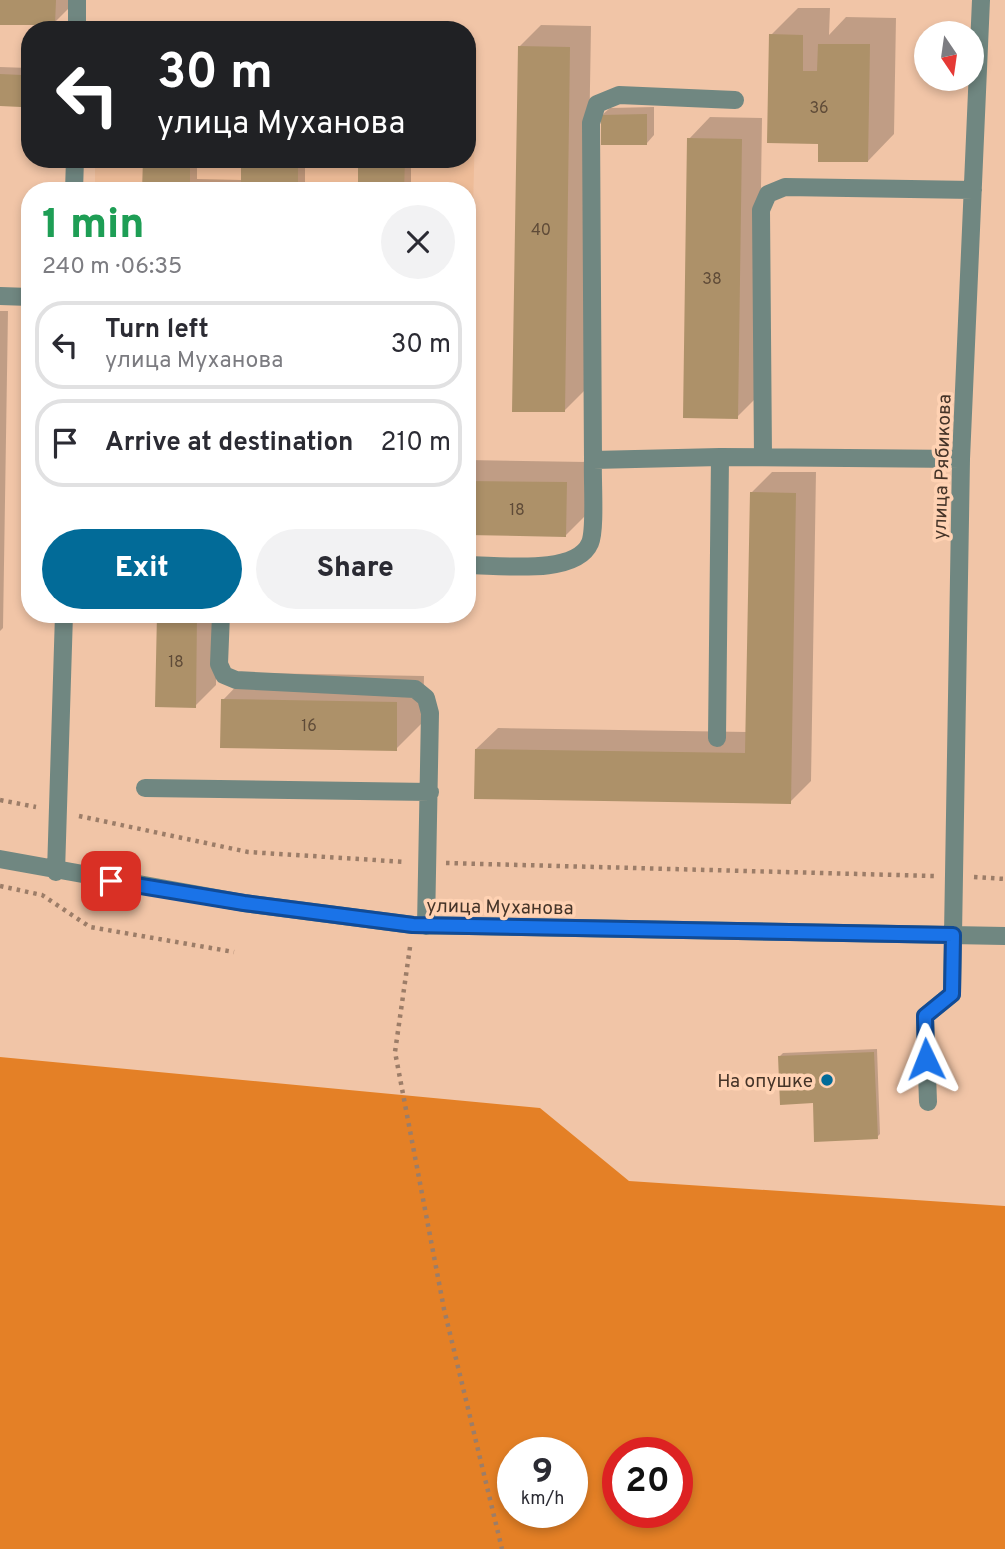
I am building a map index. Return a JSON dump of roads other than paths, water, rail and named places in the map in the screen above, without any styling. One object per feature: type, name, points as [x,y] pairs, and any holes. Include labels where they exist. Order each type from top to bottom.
[{"type":"street","points":[[77,0],[77,21]]},
{"type":"street","name":"улица Рябикова","points":[[928,1102],[925,1016],[952,994],[961,459],[981,0]]},
{"type":"street","points":[[476,565],[561,565],[581,556],[591,541],[591,123],[597,104],[619,95],[735,100]]},
{"type":"street","points":[[763,457],[761,210],[768,194],[785,187],[973,190]]},
{"type":"street","points":[[0,296],[21,297]]},
{"type":"street","points":[[593,460],[720,457],[961,459]]},
{"type":"street","points":[[717,738],[720,457]]},
{"type":"street","points":[[56,872],[64,623]]},
{"type":"street","points":[[221,623],[219,664],[224,675],[236,680],[415,689],[426,698],[430,713],[430,792],[428,863],[420,925]]},
{"type":"street","points":[[145,788],[430,792]]},
{"type":"street","name":"улица Муханова","points":[[0,859],[56,872],[244,903],[420,925],[1005,936]]},
{"type":"place","name":"На опушке","points":[[827,1080]]}]
